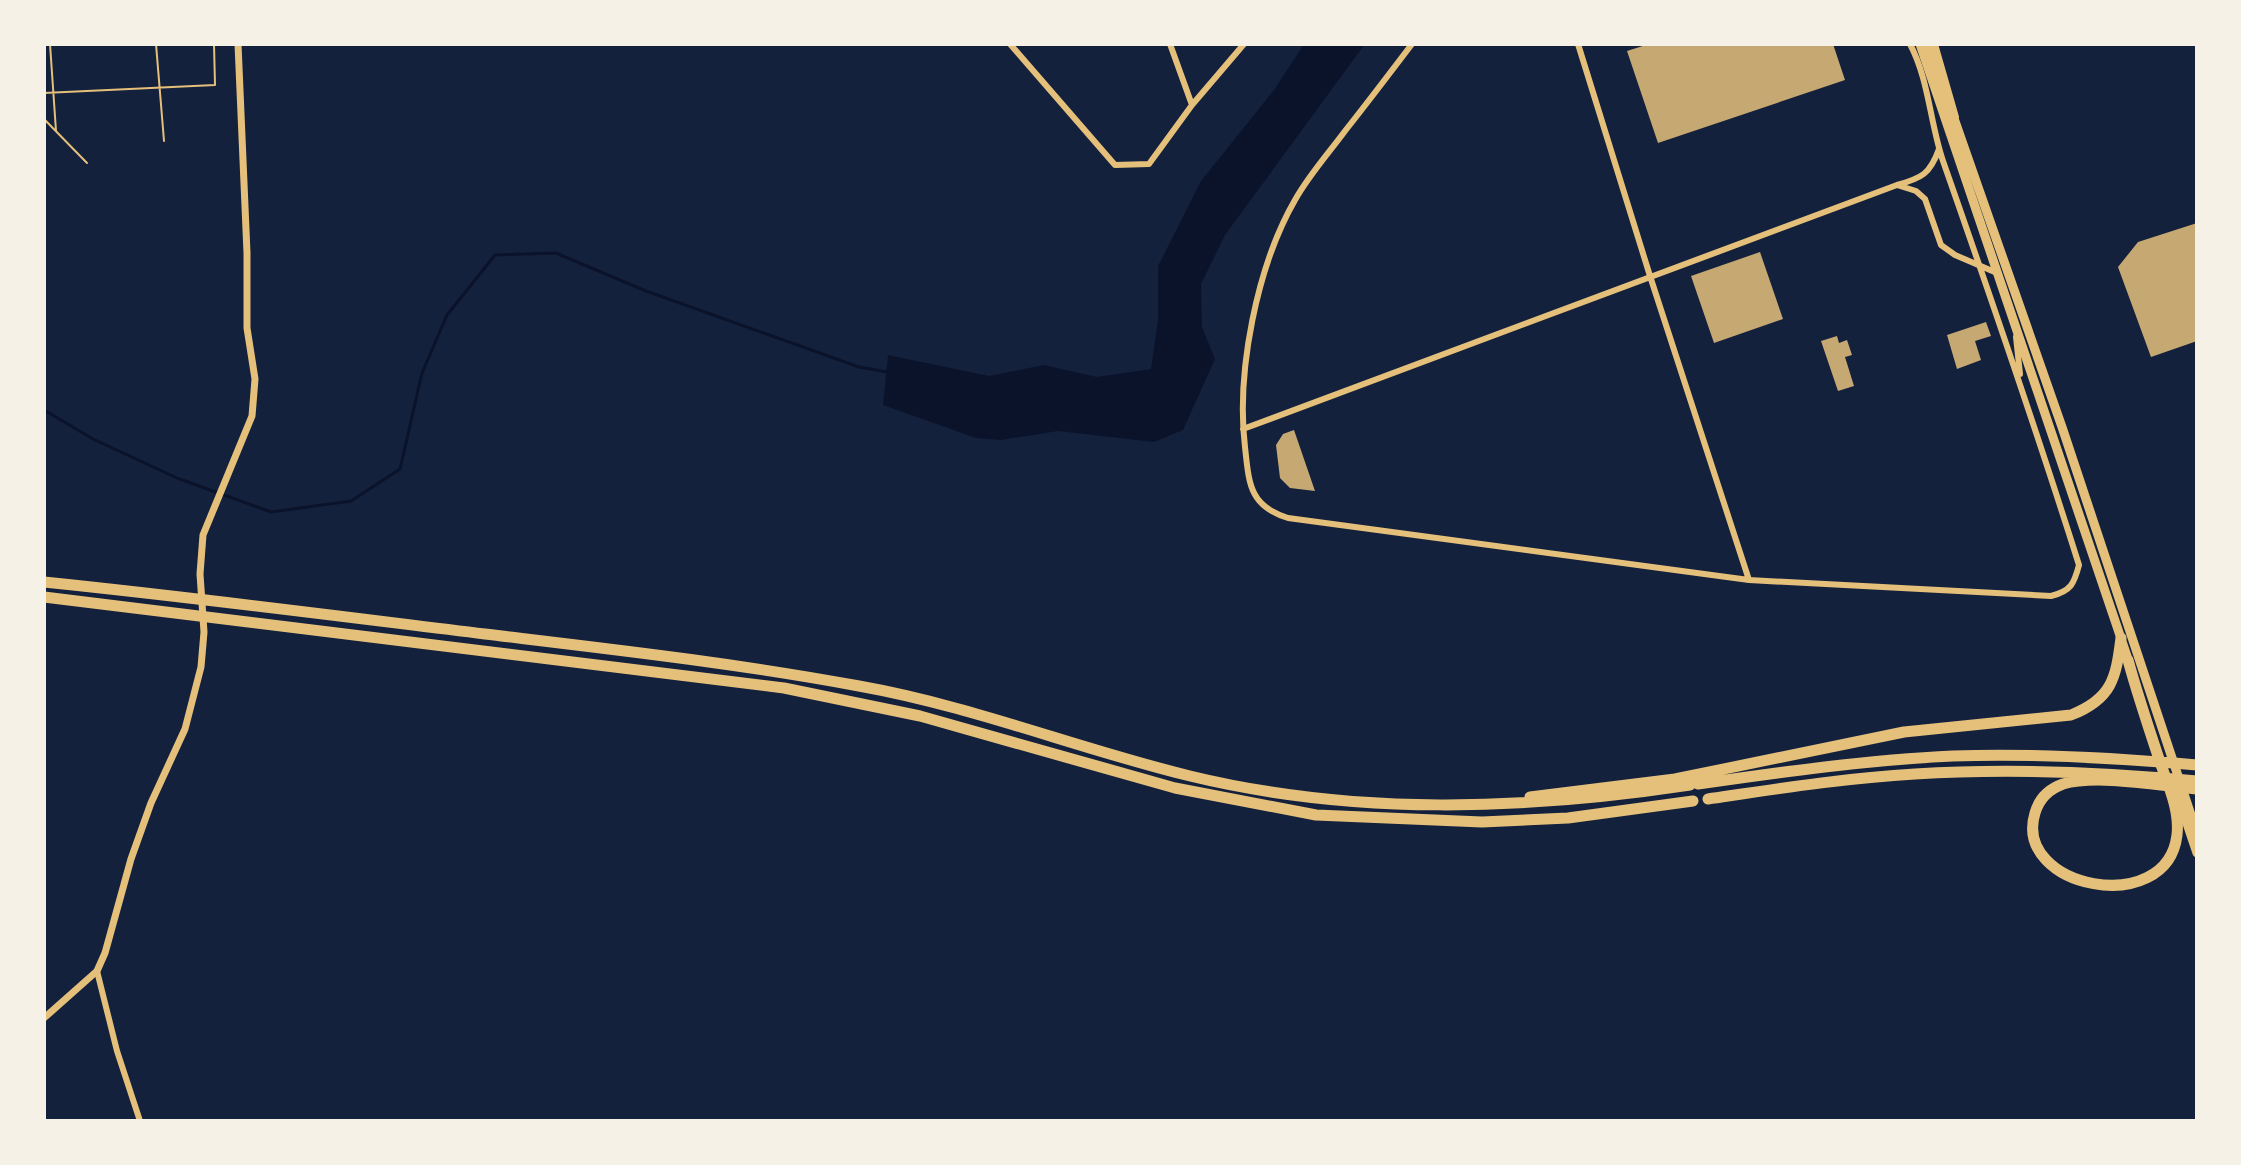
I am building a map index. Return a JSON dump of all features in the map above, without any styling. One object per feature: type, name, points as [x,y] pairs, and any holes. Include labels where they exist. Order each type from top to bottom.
[{"type":"highway","points":[[44,582],[732,665],[867,687],[1223,783],[1341,801],[1434,806],[1550,803],[1803,769],[1927,758],[2032,755],[2197,765]]},
{"type":"highway","points":[[44,597],[733,680],[864,703],[1175,788],[1316,815],[1482,822],[1568,818],[1693,801]]},
{"type":"highway","points":[[1434,806],[1602,789],[1705,773],[1904,732],[2071,715],[2095,703],[2107,692],[2115,677],[2121,638]]},
{"type":"highway","points":[[2128,660],[2177,812],[2177,839],[2173,851],[2155,873],[2144,879],[2112,886],[2074,879],[2045,858],[2037,846],[2033,820],[2037,807],[2052,789],[2064,784],[2140,780],[2197,781]]},
{"type":"highway","points":[[1708,799],[1941,772],[2024,771],[2140,780],[2197,789]]},
{"type":"main road","points":[[1920,44],[2128,660],[2197,853]]},
{"type":"main road","points":[[1928,44],[1957,121],[2197,833]]},
{"type":"street","points":[[44,1018],[97,971],[105,953],[131,859],[194,699],[204,632],[203,535],[252,416],[255,379],[247,328],[238,44]]},
{"type":"street","points":[[1010,44],[1115,165],[1149,164],[1192,105],[1244,44]]},
{"type":"street","points":[[1170,44],[1192,105]]},
{"type":"street","points":[[1412,44],[1309,178],[1283,222],[1263,277],[1249,348],[1243,429],[1249,478],[1253,494],[1262,506],[1273,514],[1288,518],[1749,580],[2051,596],[2066,592],[2074,584],[2079,565],[1939,149],[1922,71],[1910,44]]},
{"type":"street","points":[[1578,44],[1749,580]]},
{"type":"street","points":[[1935,44],[1957,121]]},
{"type":"street","points":[[1922,71],[1925,58]]},
{"type":"street","points":[[1243,429],[1919,179],[1932,166],[1939,149]]},
{"type":"street","points":[[1897,185],[1916,191],[1925,199],[1941,245],[1955,255],[1999,274]]},
{"type":"street","points":[[2015,322],[2021,388]]},
{"type":"street","points":[[2030,415],[2038,422],[2050,425],[2044,456]]},
{"type":"street","points":[[97,971],[117,1051],[140,1121]]},
{"type":"path","points":[[50,44],[56,131]]},
{"type":"path","points":[[156,44],[164,141]]},
{"type":"path","points":[[44,93],[215,85],[214,44]]},
{"type":"path","points":[[44,119],[87,163]]},
{"type":"water","points":[[1304,44],[1365,44],[1225,235],[1201,284],[1202,327],[1215,359],[1183,430],[1154,442],[1058,431],[1001,440],[976,438],[883,405],[888,355],[989,376],[1044,365],[1097,377],[1151,369],[1158,320],[1158,266],[1201,181],[1274,90]]},
{"type":"building","points":[[1649,44],[1833,44],[1845,80],[1658,143],[1627,51]]},
{"type":"building","points":[[2197,223],[2197,341],[2151,357],[2118,267],[2138,242]]},
{"type":"building","points":[[1760,252],[1783,319],[1714,343],[1691,276]]},
{"type":"building","points":[[1986,322],[1991,336],[1975,341],[1981,360],[1957,369],[1947,335]]},
{"type":"building","points":[[1837,336],[1839,343],[1847,340],[1852,355],[1845,357],[1854,386],[1838,391],[1821,341]]},
{"type":"building","points":[[1294,430],[1315,491],[1290,488],[1280,478],[1276,445],[1283,434]]},
{"type":"waterway","points":[[44,410],[93,439],[177,478],[271,512],[351,501],[400,469],[422,373],[447,315],[495,255],[556,253],[646,291],[859,367],[887,372]]}]
